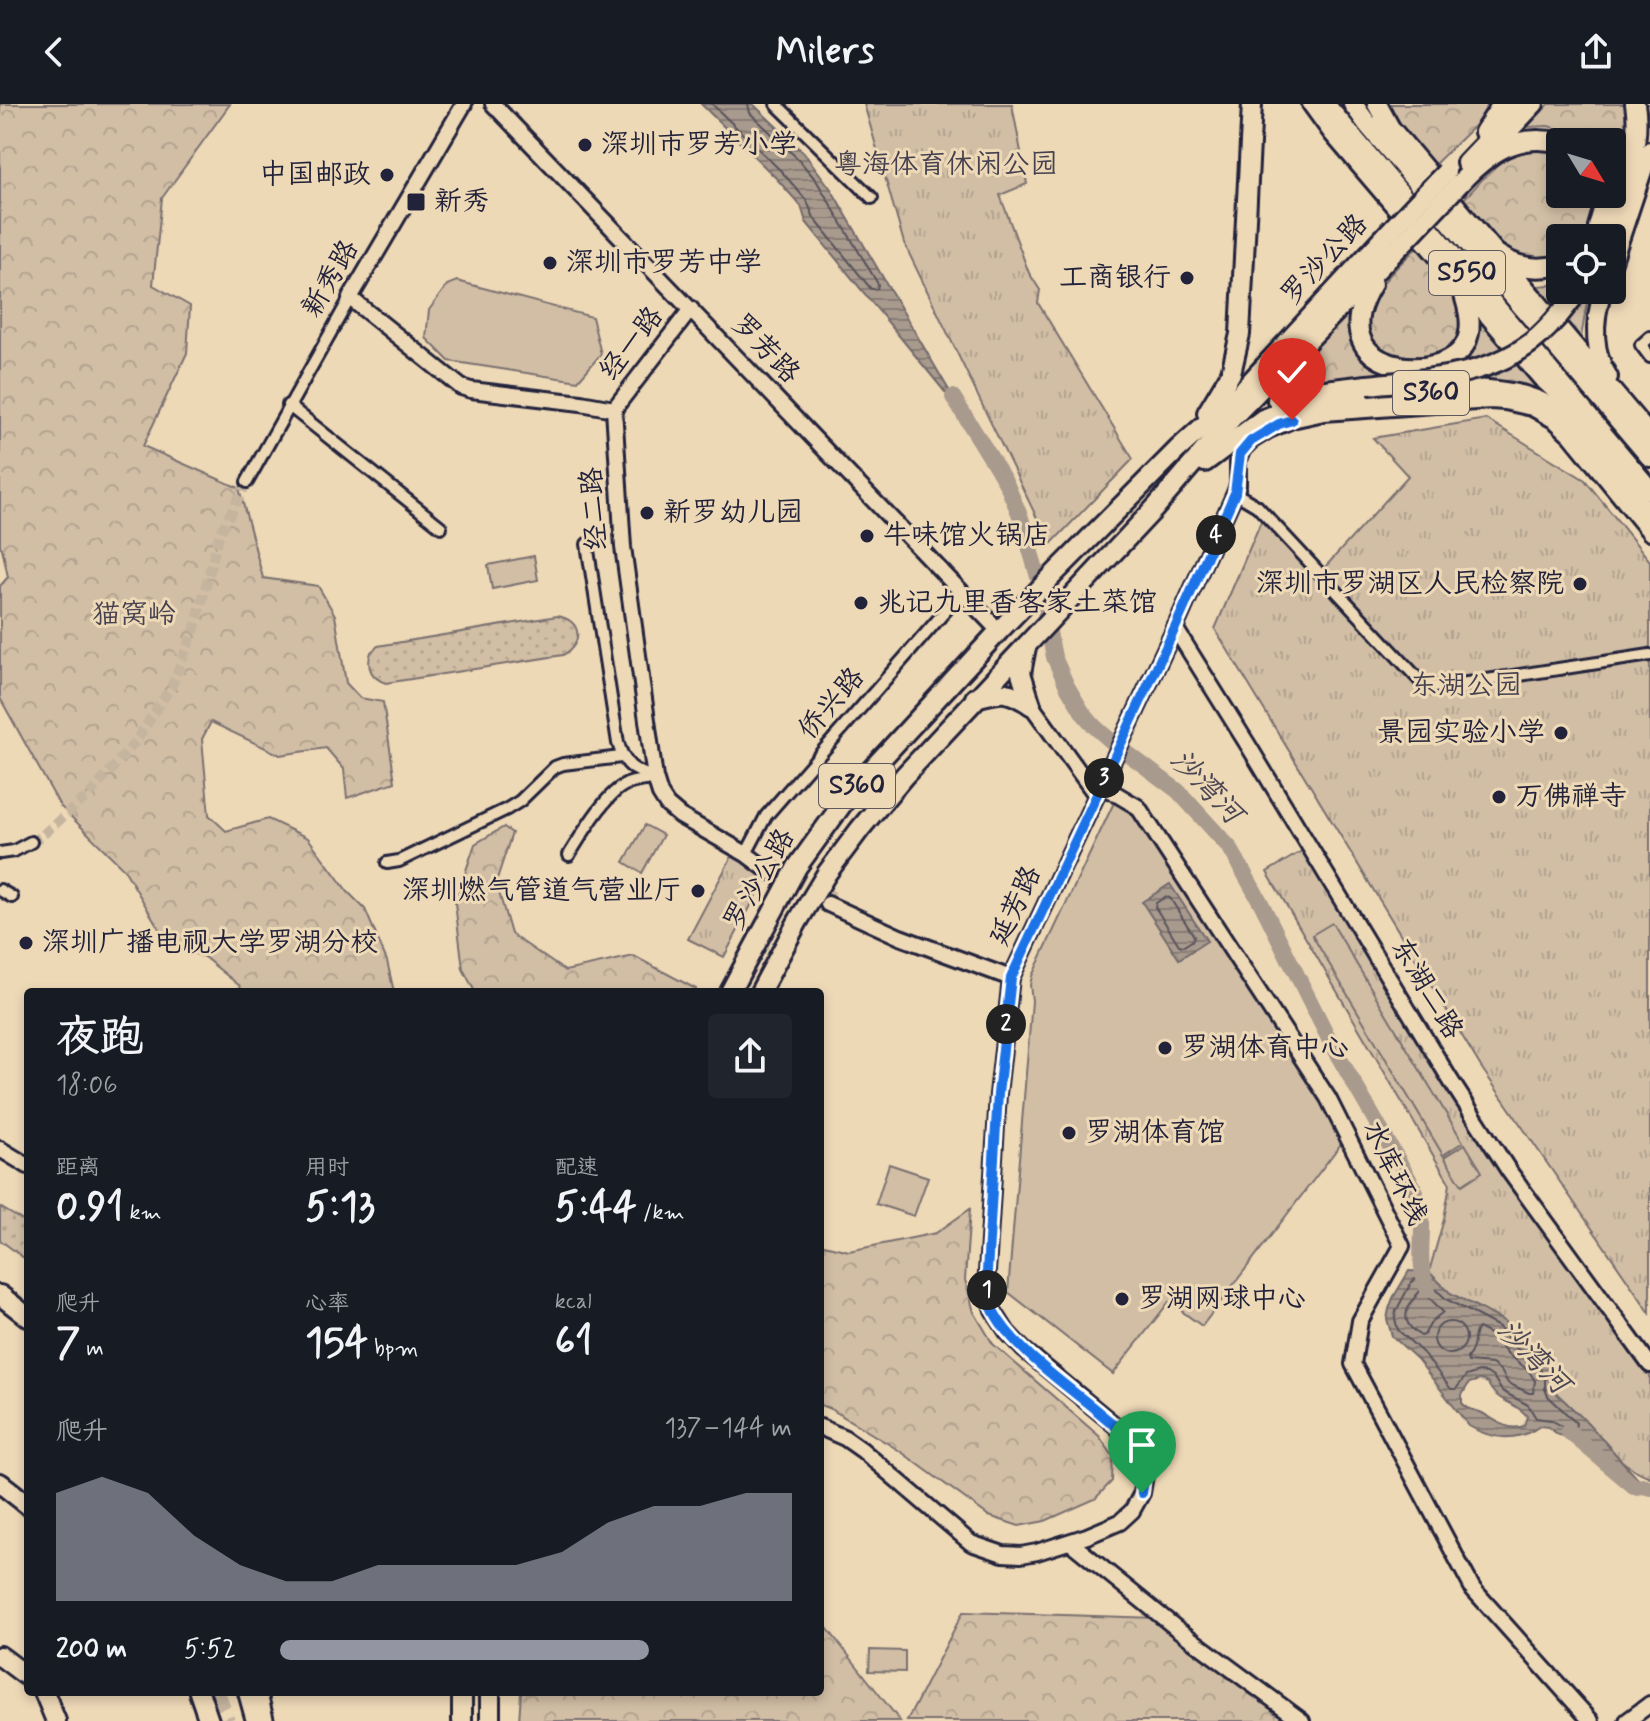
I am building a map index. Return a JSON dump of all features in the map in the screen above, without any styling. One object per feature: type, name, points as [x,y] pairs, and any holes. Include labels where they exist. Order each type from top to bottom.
[{"type":"highway","points":[[1178,449],[1214,404],[1231,373],[1236,356],[1240,334],[1252,104]]},
{"type":"highway","name":"S550","points":[[1325,104],[1609,441]]},
{"type":"highway","name":"S550","points":[[1353,104],[1650,457]]},
{"type":"highway","points":[[1377,104],[1389,126]]},
{"type":"highway","points":[[1482,134],[1502,104]]},
{"type":"highway","name":"罗沙公路","points":[[732,988],[797,867],[871,770],[1057,571],[1396,238],[1453,177],[1482,134],[1512,104]]},
{"type":"highway","points":[[1453,177],[1522,104]]},
{"type":"highway","points":[[1609,224],[1634,147],[1635,104]]},
{"type":"highway","name":"罗沙公路","points":[[1453,177],[1517,143],[1546,139]]},
{"type":"highway","name":"罗沙公路","points":[[762,988],[827,873],[904,776],[1155,508],[1232,418],[1386,262],[1396,238]]},
{"type":"highway","points":[[1494,252],[1518,266],[1546,268]]},
{"type":"highway","points":[[1386,262],[1364,297],[1358,327],[1367,349],[1375,357],[1393,365],[1434,365],[1460,351],[1466,343],[1469,325],[1461,285]]},
{"type":"highway","points":[[1183,477],[1242,421],[1280,398],[1442,377],[1489,365],[1536,339],[1568,304]]},
{"type":"highway","points":[[1547,313],[1590,385]]},
{"type":"highway","name":"S360","points":[[1183,477],[1263,419],[1301,405],[1472,389],[1499,391],[1530,396],[1558,410],[1570,420],[1650,516]]},
{"type":"highway","points":[[1609,441],[1650,490]]},
{"type":"highway","points":[[1027,644],[1021,673],[1031,705]]},
{"type":"highway","points":[[975,698],[1013,693],[1031,705]]},
{"type":"highway","points":[[0,1295],[24,1314]]},
{"type":"highway","points":[[0,1483],[24,1502]]},
{"type":"highway","points":[[0,1656],[24,1674]]},
{"type":"highway","points":[[46,1696],[56,1721]]},
{"type":"highway","points":[[200,1696],[209,1721]]},
{"type":"highway","points":[[249,1696],[256,1721]]},
{"type":"highway","points":[[462,1696],[462,1721]]},
{"type":"highway","points":[[490,1696],[490,1721]]},
{"type":"main road","points":[[1311,104],[1332,133],[1541,378],[1609,441]]},
{"type":"main road","points":[[1370,104],[1650,435]]},
{"type":"main road","points":[[1478,165],[1535,104]]},
{"type":"main road","points":[[1625,224],[1650,150]]},
{"type":"main road","points":[[1599,304],[1595,330],[1603,369],[1633,415]]},
{"type":"main road","points":[[1631,468],[1650,500]]},
{"type":"street","name":"新秀路","points":[[247,482],[288,405],[464,104]]},
{"type":"street","name":"罗芳路","points":[[493,104],[962,592],[1003,626]]},
{"type":"street","points":[[776,104],[872,198]]},
{"type":"street","points":[[350,298],[461,387],[614,409]]},
{"type":"street","name":"经一路","points":[[614,409],[691,309]]},
{"type":"street","points":[[1650,337],[1641,345],[1650,357]]},
{"type":"street","name":"延芳路","points":[[824,1429],[862,1450],[971,1543],[1003,1554],[1021,1555],[1103,1531],[1132,1511],[1142,1493],[1145,1475],[1140,1454],[1116,1426],[1023,1349],[993,1310],[986,1288],[998,1094],[1011,978],[1235,493],[1238,459],[1243,449],[1269,430],[1292,420],[1324,413],[1505,402],[1532,408],[1555,421],[1650,533]]},
{"type":"street","points":[[288,405],[441,527]]},
{"type":"street","name":"经二路","points":[[614,409],[623,547],[655,778],[660,794],[680,816],[772,868]]},
{"type":"street","points":[[1235,493],[1257,506],[1422,683],[1429,686],[1441,687],[1650,655]]},
{"type":"street","points":[[587,544],[621,757],[634,770],[655,778]]},
{"type":"street","name":"侨兴路","points":[[746,854],[766,816],[962,592]]},
{"type":"street","name":"东湖二路","points":[[1175,628],[1509,1171],[1650,1365]]},
{"type":"street","points":[[1031,705],[1101,785]]},
{"type":"street","points":[[387,863],[399,861],[507,809],[520,801],[555,767],[621,757]]},
{"type":"street","points":[[569,855],[618,789],[626,784],[655,778]]},
{"type":"street","name":"水库环线","points":[[1101,785],[1138,807],[1328,1098],[1352,1143],[1402,1246],[1360,1321],[1353,1364],[1473,1589],[1591,1721]]},
{"type":"street","points":[[0,853],[14,851],[31,842]]},
{"type":"street","points":[[0,890],[12,897]]},
{"type":"street","points":[[830,901],[867,923],[1011,978]]},
{"type":"street","points":[[0,1149],[24,1160]]},
{"type":"street","points":[[1070,1542],[1176,1628],[1302,1721]]},
{"type":"street","points":[[260,1696],[266,1721]]},
{"type":"street","points":[[1627,1721],[1650,1704]]},
{"type":"green space","name":"猫窝岭","points":[[0,104],[230,104],[162,198],[153,285],[190,306],[187,353],[143,446],[239,488],[263,578],[318,586],[335,615],[346,683],[360,698],[383,702],[395,782],[347,798],[344,769],[326,748],[280,755],[211,722],[202,739],[209,815],[226,831],[268,819],[308,838],[348,892],[365,909],[387,961],[393,988],[241,988],[204,957],[168,944],[124,869],[60,806],[0,698],[0,586],[8,577],[0,546]]},
{"type":"green space","name":"粤海体育休闲公园","points":[[864,104],[1012,104],[1027,184],[1000,195],[1029,273],[1040,290],[1038,303],[1133,459],[1050,545],[904,243]]},
{"type":"green space","points":[[1385,104],[1492,104],[1432,167]]},
{"type":"green space","points":[[1549,104],[1650,104],[1650,112],[1626,156],[1626,128],[1527,127]]},
{"type":"green space","points":[[1534,147],[1546,149],[1546,208],[1592,208],[1591,224],[1546,224],[1546,260],[1528,259],[1506,248],[1462,201],[1503,160]]},
{"type":"green space","points":[[1417,247],[1453,289],[1460,313],[1460,333],[1453,345],[1434,355],[1399,357],[1380,350],[1374,343],[1368,317],[1380,288]]},
{"type":"green space","points":[[457,281],[592,317],[601,354],[578,381],[449,361],[426,338],[429,310],[447,285]]},
{"type":"green space","points":[[1546,285],[1546,298],[1536,286]]},
{"type":"green space","points":[[1552,304],[1587,304],[1581,338]]},
{"type":"green space","points":[[1352,309],[1351,331],[1358,352],[1368,363],[1393,372],[1272,391]]},
{"type":"green space","points":[[1481,321],[1540,388],[1474,382],[1465,362],[1477,341]]},
{"type":"green space","name":"东湖公园","points":[[1486,419],[1585,480],[1650,561],[1650,1313],[1481,1067],[1215,629],[1262,519],[1316,577],[1408,476],[1373,438]]},
{"type":"green space","points":[[534,556],[538,580],[492,589],[488,565]]},
{"type":"green space","points":[[557,616],[571,622],[577,632],[574,644],[563,655],[386,683],[373,675],[370,667],[371,652],[378,646]]},
{"type":"green space","name":"罗湖体育中心","points":[[1119,792],[1142,805],[1347,1136],[1202,1326],[1169,1302],[1113,1374],[1008,1292],[1032,1001],[1030,985]]},
{"type":"green space","points":[[645,825],[663,835],[642,873],[624,862]]},
{"type":"green space","points":[[504,827],[512,833],[496,882],[511,934],[565,971],[634,956],[694,988],[473,988],[463,969],[455,903],[475,844]]},
{"type":"green space","points":[[1305,849],[1502,1170],[1650,1372],[1650,1477],[1622,1461],[1555,1392],[1552,1388],[1554,1383],[1533,1351],[1504,1321],[1450,1293],[1429,1272],[1450,1184],[1267,872]]},
{"type":"green space","points":[[733,854],[768,873],[724,957],[688,939]]},
{"type":"green space","points":[[1332,923],[1463,1142],[1443,1155],[1312,935]]},
{"type":"green space","points":[[1465,1144],[1482,1172],[1462,1185],[1444,1157]]},
{"type":"green space","points":[[889,1164],[928,1177],[914,1216],[876,1204]]},
{"type":"green space","points":[[0,1207],[24,1222],[24,1258],[0,1240]]},
{"type":"green space","points":[[970,1209],[965,1280],[974,1312],[993,1344],[1099,1436],[1113,1456],[1112,1481],[1095,1499],[1045,1521],[1019,1526],[989,1516],[900,1451],[824,1406],[824,1245],[849,1251],[936,1233]]},
{"type":"green space","points":[[963,1612],[1158,1618],[1289,1717],[1288,1721],[907,1721]]},
{"type":"green space","points":[[824,1624],[900,1721],[519,1721],[521,1696],[824,1696]]},
{"type":"green space","points":[[870,1650],[905,1651],[905,1672],[869,1671]]},
{"type":"water","points":[[701,104],[753,104],[804,153],[831,189],[963,414],[806,222],[801,206]]},
{"type":"water","points":[[1170,884],[1207,941],[1179,959],[1142,902]]},
{"type":"water","points":[[1409,1271],[1429,1272],[1450,1293],[1504,1321],[1520,1341],[1543,1359],[1553,1376],[1552,1388],[1555,1392],[1588,1423],[1644,1486],[1620,1476],[1576,1438],[1559,1435],[1548,1427],[1540,1426],[1523,1435],[1505,1437],[1469,1426],[1417,1359],[1392,1336],[1387,1319],[1393,1298]],"holes":[[[1480,1380],[1488,1383],[1495,1394],[1527,1416],[1524,1426],[1507,1426],[1462,1403],[1462,1395],[1469,1383]]]},
{"type":"waterway","name":"沙湾河","points":[[953,397],[1007,485],[1021,518],[1038,577],[1054,657],[1067,686],[1094,726],[1178,791],[1230,848],[1333,1047],[1413,1186],[1421,1214],[1422,1263],[1428,1290]]},
{"type":"waterway","name":"沙湾河","points":[[1568,1431],[1635,1487],[1650,1488]]},
{"type":"tunnel","points":[[31,842],[92,792],[136,741],[172,685],[195,628],[219,535],[247,482]]},
{"type":"tunnel","points":[[773,865],[832,898]]},
{"type":"tunnel","points":[[217,1696],[226,1721]]},
{"type":"place","name":"深圳市罗芳小学","points":[[585,145]]},
{"type":"place","name":"中国邮政","points":[[387,175]]},
{"type":"place","name":"新秀","points":[[416,202]]},
{"type":"place","name":"深圳市罗芳中学","points":[[550,263]]},
{"type":"place","name":"工商银行","points":[[1187,278]]},
{"type":"place","name":"新罗幼儿园","points":[[647,513]]},
{"type":"place","name":"牛味馆火锅店","points":[[867,536]]},
{"type":"place","name":"深圳市罗湖区人民检察院","points":[[1580,584]]},
{"type":"place","name":"兆记九里香客家土菜馆","points":[[861,603]]},
{"type":"place","name":"景园实验小学","points":[[1561,733]]},
{"type":"place","name":"万佛禅寺","points":[[1499,797]]},
{"type":"place","name":"深圳燃气管道气营业厅","points":[[698,891]]},
{"type":"place","name":"深圳广播电视大学罗湖分校","points":[[26,943]]},
{"type":"place","name":"罗湖体育中心","points":[[1165,1048]]},
{"type":"place","name":"罗湖体育馆","points":[[1069,1133]]},
{"type":"place","name":"罗湖网球中心","points":[[1122,1299]]},
{"type":"route","points":[[1142,1493],[1145,1475],[1140,1454],[1116,1426],[1023,1349],[1007,1332],[993,1310],[986,1288],[998,1094],[1011,978],[1235,493],[1240,454],[1251,441],[1292,420]]}]
